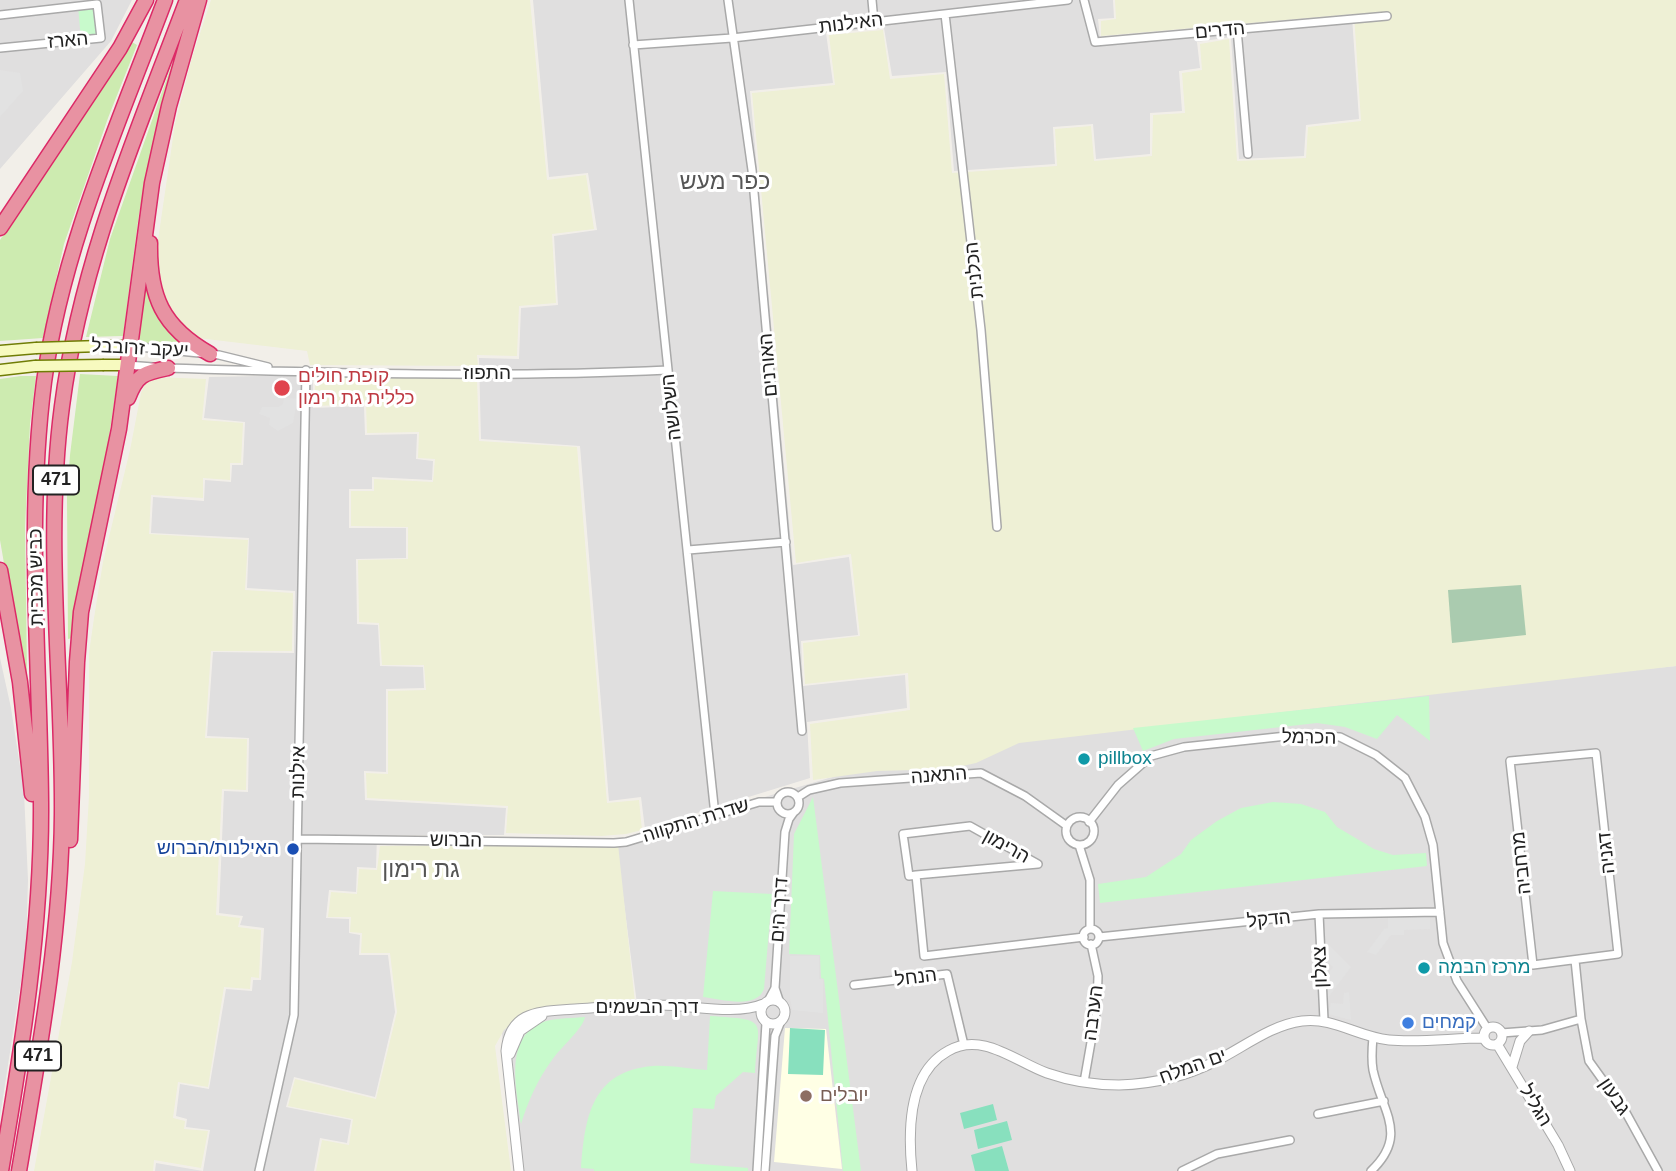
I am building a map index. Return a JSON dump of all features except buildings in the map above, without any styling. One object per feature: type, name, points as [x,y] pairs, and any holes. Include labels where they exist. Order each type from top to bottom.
[{"type":"highway","points":[[0,228],[120,48],[146,0]]},
{"type":"highway","name":"כביש מכבית","points":[[1,1171],[24,1030],[39,879],[41,801],[34,524],[45,379],[63,288],[81,223],[165,0]]},
{"type":"highway","name":"כביש מכבית","points":[[19,1171],[42,1031],[55,929],[62,811],[55,524],[63,399],[75,328],[94,253],[112,197],[187,0]]},
{"type":"highway","points":[[55,929],[71,833],[79,628],[121,416],[152,183],[169,106],[199,0]]},
{"type":"highway","points":[[152,183],[150,257],[158,302],[177,331],[209,354]]},
{"type":"highway","points":[[121,416],[136,380],[144,374],[168,368]]},
{"type":"highway","points":[[0,570],[26,722],[39,879]]},
{"type":"highway","points":[[0,583],[7,606]]},
{"type":"main road","name":"יעקב זרובבל","points":[[0,351],[129,346]]},
{"type":"main road","name":"יעקב זרובבל","points":[[0,370],[35,366],[126,365]]},
{"type":"street","name":"השלושה","points":[[629,0],[715,815]]},
{"type":"street","name":"האורנים","points":[[728,0],[752,170],[802,731]]},
{"type":"street","points":[[873,0],[874,22]]},
{"type":"street","name":"האילנות","points":[[633,45],[732,38],[1068,0]]},
{"type":"street","name":"הדרים","points":[[1084,0],[1095,42],[1387,16]]},
{"type":"street","name":"הארז","points":[[0,15],[97,4],[102,38],[0,48]]},
{"type":"street","name":"הכלנית","points":[[945,14],[981,330],[997,527]]},
{"type":"street","points":[[1237,29],[1248,154]]},
{"type":"street","name":"יעקב זרובבל","points":[[129,346],[209,354],[279,370]]},
{"type":"street","name":"יעקב זרובבל","points":[[126,365],[306,370]]},
{"type":"street","name":"התפוז","points":[[306,370],[467,374],[579,374],[668,370]]},
{"type":"street","name":"אילנות","points":[[260,1171],[294,1015],[306,370]]},
{"type":"street","points":[[688,550],[786,542]]},
{"type":"street","name":"הכרמל","points":[[1089,822],[1118,785],[1151,756],[1184,747],[1296,735],[1340,737],[1376,755],[1405,778],[1425,817],[1430,836],[1443,943],[1453,970],[1488,1028]]},
{"type":"street","name":"דגניה","points":[[1510,761],[1596,753],[1618,954],[1533,965]]},
{"type":"street","name":"מרחביה","points":[[1510,761],[1533,965]]},
{"type":"street","name":"התאנה","points":[[798,797],[809,790],[849,781],[981,773],[1025,796],[1067,826]]},
{"type":"street","points":[[785,792],[798,797],[799,805],[794,812],[781,812],[777,802],[780,796],[785,792]]},
{"type":"street","name":"שדרת התקווה","points":[[614,843],[626,842],[759,802],[777,802]]},
{"type":"street","name":"דרך הים","points":[[781,812],[785,832]]},
{"type":"street","name":"דרך הים","points":[[780,1003],[775,988],[785,832],[794,812]]},
{"type":"street","points":[[1079,818],[1089,822],[1093,829],[1092,837],[1087,843],[1079,845],[1068,839],[1067,826],[1072,820],[1079,818]]},
{"type":"street","name":"הרימון","points":[[970,826],[1038,864],[957,871],[916,874],[908,876],[904,834],[970,826]]},
{"type":"street","name":"הברוש","points":[[298,839],[614,843]]},
{"type":"street","points":[[1079,845],[1090,880],[1090,929]]},
{"type":"street","name":"הרימון","points":[[916,874],[924,956],[1084,937]]},
{"type":"street","name":"הדקל","points":[[1099,937],[1319,915],[1440,912]]},
{"type":"street","name":"צאלון","points":[[1319,915],[1324,1020]]},
{"type":"street","points":[[1090,929],[1095,930],[1099,937],[1091,944],[1086,943],[1084,937],[1090,929]]},
{"type":"street","name":"הערבה","points":[[1084,1082],[1097,1008],[1098,976],[1091,944]]},
{"type":"street","name":"גבעון","points":[[1576,960],[1581,1020],[1589,1061],[1625,1111],[1658,1171]]},
{"type":"street","name":"הנחל","points":[[854,985],[947,974],[964,1045]]},
{"type":"street","name":"דרך הים","points":[[765,1003],[775,988]]},
{"type":"street","points":[[757,1171],[764,1020],[760,1012],[765,1003],[775,1000],[785,1011],[775,1036],[765,1171]]},
{"type":"street","name":"דרך הבשמים","points":[[519,1171],[509,1077],[510,1052],[515,1038],[533,1020],[554,1011],[637,1004],[741,1009],[765,1003]]},
{"type":"street","name":"דרך הבשמים","points":[[741,1009],[764,1020]]},
{"type":"street","points":[[764,1020],[774,1024],[781,1021]]},
{"type":"street","name":"ים המלח","points":[[964,1045],[982,1045],[1045,1072],[1084,1082],[1120,1084],[1163,1081],[1214,1063],[1278,1027],[1301,1021],[1324,1020],[1390,1040],[1484,1038]]},
{"type":"street","points":[[1502,1033],[1497,1044],[1490,1045],[1484,1038],[1488,1028],[1495,1027],[1502,1033],[1542,1030],[1581,1020]]},
{"type":"street","points":[[1512,1067],[1520,1041],[1529,1031]]},
{"type":"street","points":[[1371,1171],[1383,1160],[1392,1134],[1391,1120],[1373,1070],[1373,1037]]},
{"type":"street","name":"הגליל","points":[[1497,1044],[1558,1145],[1570,1171]]},
{"type":"street","points":[[912,1171],[913,1118],[917,1090],[926,1071],[936,1059],[950,1049],[964,1045]]},
{"type":"street","points":[[1318,1114],[1384,1101]]},
{"type":"street","points":[[1182,1171],[1217,1154],[1290,1140]]},
{"type":"shaded area","points":[[0,0],[132,0],[111,41],[0,169]]},
{"type":"shaded area","points":[[211,0],[530,0],[547,180],[586,175],[594,229],[552,234],[556,303],[519,306],[517,356],[477,355],[478,366],[310,365],[307,351],[198,338],[179,324],[162,296],[158,272],[158,240],[175,124]]},
{"type":"shaded area","name":"כפר מעש","points":[[533,0],[1113,0],[1114,18],[1098,19],[1100,38],[1352,17],[1359,119],[1306,125],[1304,156],[1239,159],[1231,37],[1197,42],[1200,68],[1179,71],[1182,111],[1150,113],[1150,154],[1096,159],[1093,124],[1053,127],[1055,164],[954,171],[946,72],[892,76],[884,28],[826,33],[833,83],[750,91],[793,565],[849,557],[858,635],[801,641],[803,686],[905,675],[907,708],[807,722],[810,778],[645,829],[641,797],[609,801],[580,446],[481,439],[479,358],[519,359],[521,308],[558,305],[554,236],[597,230],[588,173],[549,177]]},
{"type":"shaded area","points":[[1115,0],[1676,0],[1676,666],[1019,743],[976,763],[949,769],[877,771],[813,780],[810,724],[910,710],[908,673],[805,684],[803,643],[860,636],[851,554],[796,563],[752,93],[835,85],[829,35],[883,30],[890,79],[944,74],[952,173],[1057,166],[1055,129],[1091,126],[1094,161],[1152,156],[1153,115],[1185,113],[1182,73],[1202,70],[1200,44],[1229,39],[1237,161],[1306,158],[1308,127],[1361,121],[1354,14],[1101,36],[1101,21],[1116,19]]},
{"type":"shaded area","points":[[0,70],[20,73],[23,91],[0,117]]},
{"type":"shaded area","points":[[315,373],[477,379],[479,441],[577,447],[607,803],[639,800],[642,830],[601,836],[506,833],[508,806],[367,798],[366,773],[388,774],[388,691],[426,690],[424,665],[382,665],[379,623],[359,622],[358,560],[408,559],[408,527],[351,526],[351,491],[374,491],[374,479],[433,482],[435,459],[418,458],[419,432],[367,433],[366,404],[315,406]]},
{"type":"shaded area","name":"גת רימון","points":[[313,375],[313,408],[364,406],[365,435],[417,434],[416,459],[433,461],[432,480],[372,477],[372,489],[349,489],[349,528],[406,528],[406,558],[356,559],[357,624],[378,625],[380,666],[423,667],[424,688],[386,689],[386,772],[364,771],[365,800],[506,808],[504,835],[377,835],[376,868],[357,867],[356,892],[329,890],[326,918],[349,919],[349,933],[360,935],[359,955],[388,955],[395,1012],[375,1097],[294,1077],[286,1107],[351,1120],[347,1143],[320,1138],[314,1171],[203,1171],[210,1130],[186,1127],[187,1119],[176,1116],[180,1084],[209,1089],[226,989],[252,991],[253,980],[261,980],[264,928],[240,925],[243,916],[219,913],[224,791],[248,792],[249,738],[207,736],[213,652],[294,653],[295,591],[247,588],[249,538],[151,533],[153,497],[204,501],[205,480],[231,482],[232,465],[243,465],[245,422],[204,418],[209,377]]},
{"type":"shaded area","points":[[153,377],[206,379],[202,420],[243,423],[241,463],[230,463],[230,480],[203,478],[203,498],[151,495],[149,534],[248,540],[245,590],[293,593],[292,651],[211,651],[205,738],[247,739],[246,790],[222,789],[216,915],[240,918],[238,927],[261,930],[259,978],[251,977],[250,989],[224,987],[208,1087],[178,1082],[173,1118],[185,1121],[184,1129],[208,1131],[201,1168],[154,1160],[153,1171],[34,1171],[72,962],[85,864],[89,796],[89,653],[94,618],[103,562],[141,393],[146,382]]},
{"type":"shaded area","points":[[284,398],[306,399],[305,405],[296,406],[293,423],[278,431],[269,425],[270,418],[259,414],[262,407],[278,407],[283,404]]},
{"type":"shaded area","points":[[1521,585],[1526,635],[1452,643],[1448,590]]},
{"type":"shaded area","points":[[0,658],[24,792],[28,880],[26,948],[0,1117]]},
{"type":"shaded area","points":[[1676,666],[1676,1171],[513,1171],[500,1008],[637,1004],[616,841],[927,749],[1272,707]]},
{"type":"shaded area","points":[[618,844],[635,1003],[526,1012],[504,1030],[495,1046],[511,1171],[316,1171],[322,1140],[349,1145],[353,1119],[288,1106],[295,1079],[376,1099],[397,1012],[390,953],[361,953],[362,933],[350,932],[351,917],[328,917],[331,892],[357,894],[359,869],[377,870],[380,846]]},
{"type":"shaded area","points":[[1430,916],[1430,929],[1404,930],[1404,935],[1391,935],[1376,955],[1367,952],[1384,929],[1388,928],[1388,918]]},
{"type":"shaded area","points":[[1322,938],[1351,967],[1327,999],[1325,977],[1333,967],[1324,959]]},
{"type":"shaded area","points":[[790,956],[819,956],[819,979],[823,979],[823,1013],[792,1010]]},
{"type":"shaded area","points":[[1349,992],[1351,1020],[1328,1014],[1331,1003],[1343,1004],[1344,993]]},
{"type":"shaded area","name":"יובלים","points":[[785,1028],[826,1029],[842,1169],[774,1162]]},
{"type":"shaded area","points":[[156,1163],[203,1171],[155,1171]]},
{"type":"green space","points":[[97,4],[101,38],[81,40],[78,6]]},
{"type":"green space","points":[[132,42],[137,45],[64,244],[43,338],[0,341],[0,240]]},
{"type":"green space","points":[[173,61],[177,62],[149,164],[139,214],[123,336],[86,337],[110,239]]},
{"type":"green space","points":[[147,271],[186,342],[185,347],[132,343]]},
{"type":"green space","points":[[80,374],[118,376],[104,471],[72,638],[68,639],[67,497]]},
{"type":"green space","points":[[36,376],[30,424],[25,527],[27,672],[23,674],[0,540],[0,379]]},
{"type":"green space","points":[[1429,696],[1430,741],[1397,715],[1377,739],[1345,727],[1317,723],[1174,739],[1143,751],[1133,728]]},
{"type":"green space","points":[[813,797],[861,1171],[843,1171],[820,955],[789,954],[794,834]]},
{"type":"green space","points":[[1273,802],[1301,804],[1325,812],[1337,827],[1374,849],[1393,855],[1426,853],[1427,866],[1100,903],[1098,884],[1146,877],[1181,854],[1191,840],[1217,821],[1241,808]]},
{"type":"green space","points":[[713,891],[772,894],[764,989],[754,999],[737,1002],[703,997]]},
{"type":"green space","points":[[710,1016],[743,1019],[757,1026],[755,1073],[743,1072],[716,1096],[714,1109],[693,1108],[690,1163],[748,1168],[748,1171],[594,1171],[581,1168],[589,1115],[604,1087],[616,1077],[632,1070],[653,1066],[707,1070]]},
{"type":"green space","points":[[585,1017],[542,1075],[521,1124],[516,1065],[523,1038],[532,1028],[546,1021]]},
{"type":"green space","points":[[790,1028],[825,1030],[823,1075],[788,1074]]},
{"type":"green space","points":[[993,1104],[997,1120],[964,1129],[960,1113]]},
{"type":"green space","points":[[1007,1121],[1012,1140],[978,1149],[974,1130]]},
{"type":"green space","points":[[1002,1146],[1009,1171],[975,1171],[971,1155]]},
{"type":"place","name":"קופת חולים כללית גת רימון","points":[[282,388]]},
{"type":"place","name":"pillbox","points":[[1084,759]]},
{"type":"place","name":"האילנות/הברוש","points":[[293,849]]},
{"type":"place","name":"מרכז הבמה","points":[[1424,968]]},
{"type":"place","name":"קמחים","points":[[1408,1023]]},
{"type":"place","name":"יובלים","points":[[806,1096]]},
{"type":"district","name":"כפר מעש","points":[[725,183]]},
{"type":"district","name":"גת רימון","points":[[421,871]]}]
